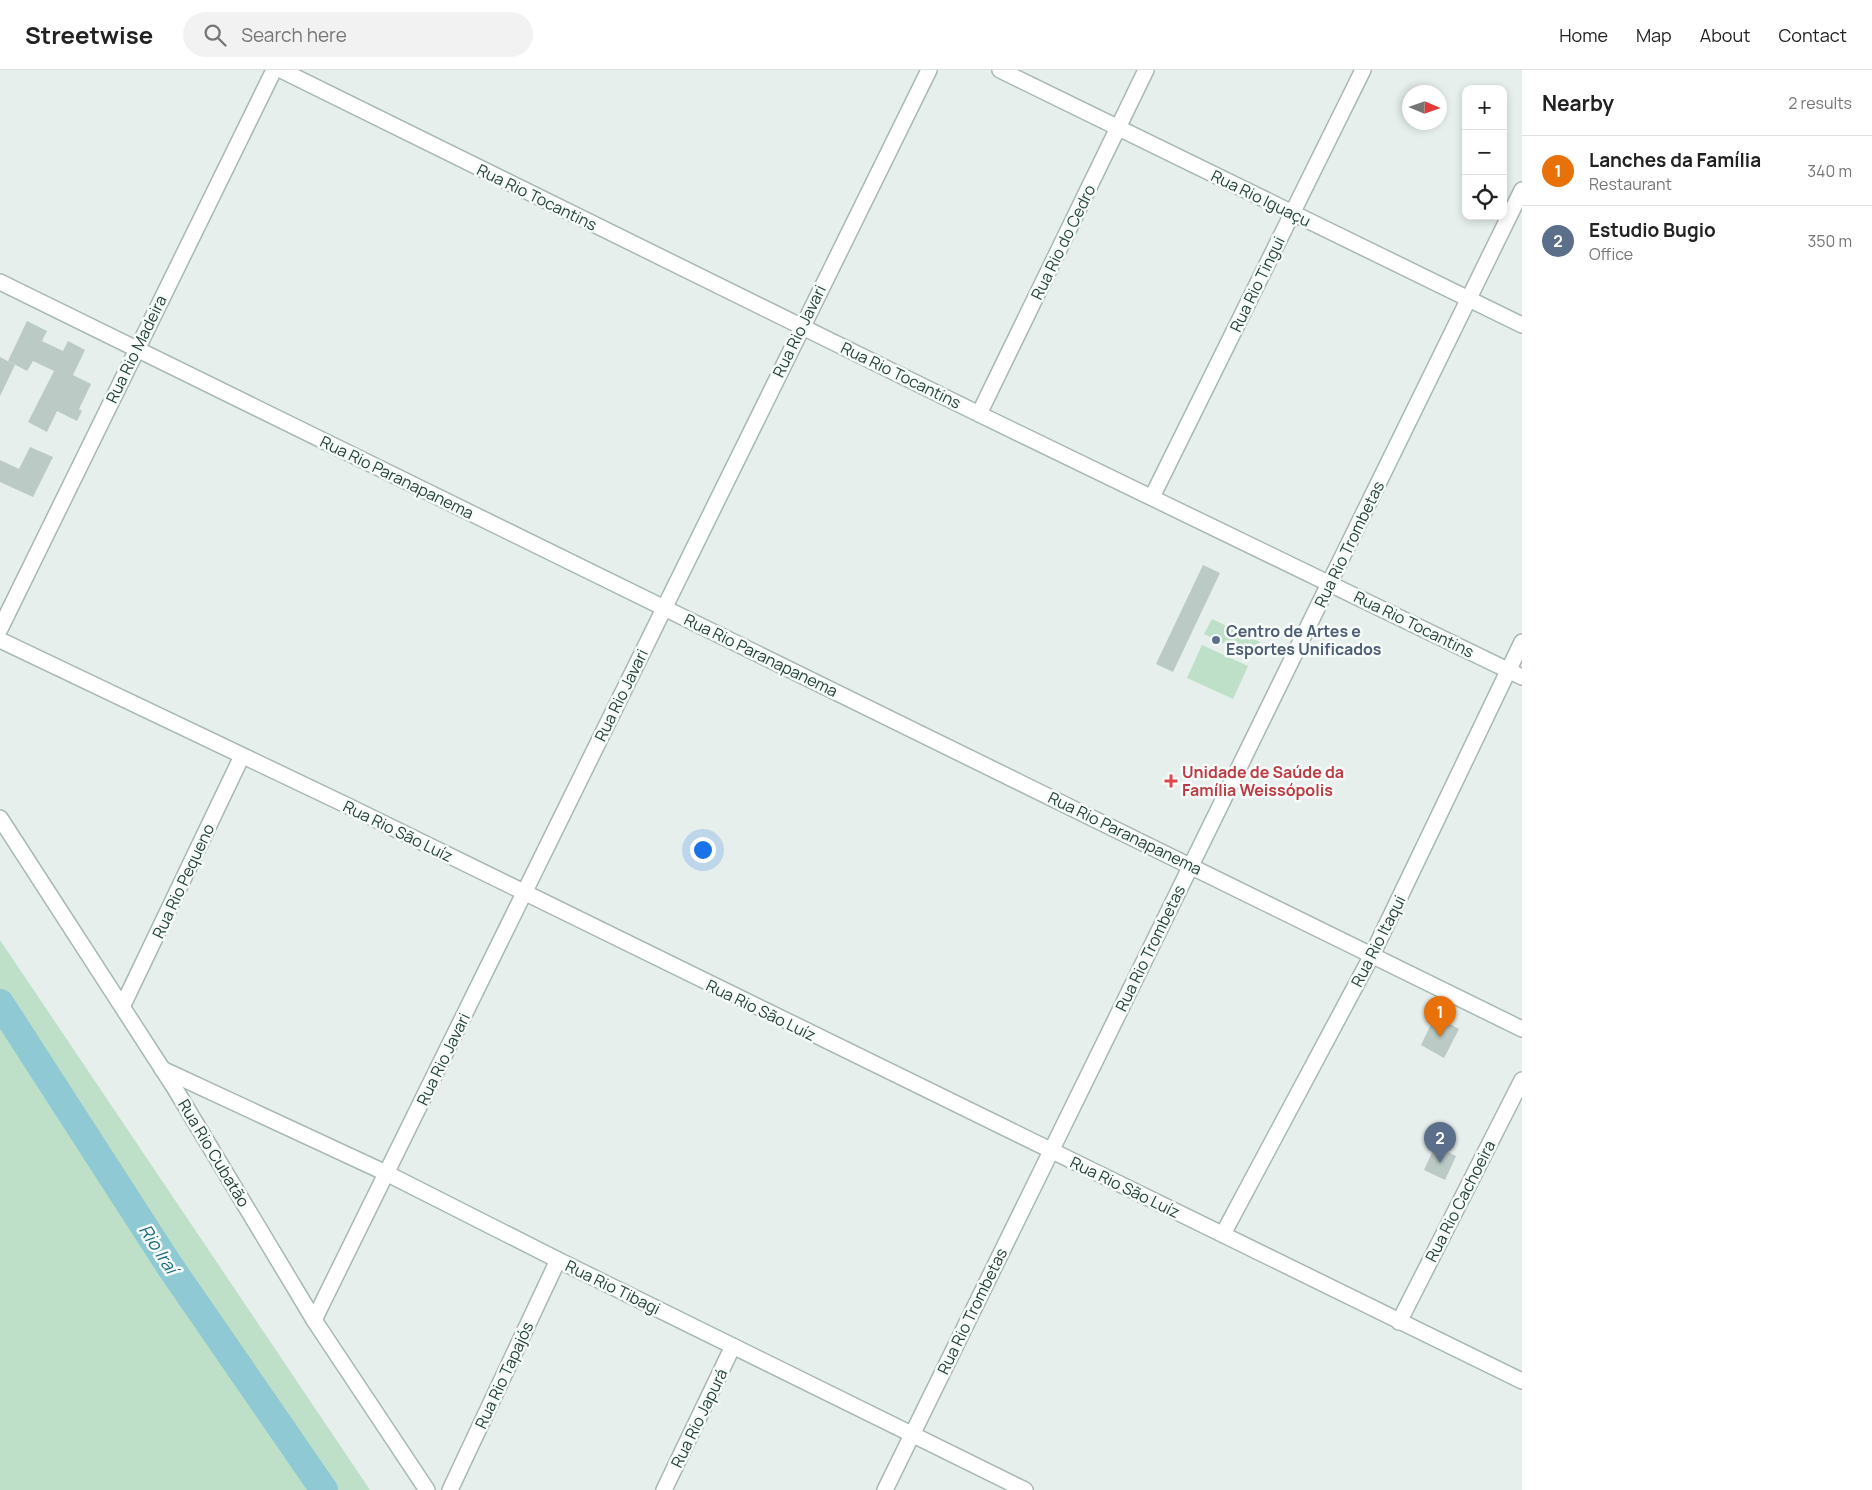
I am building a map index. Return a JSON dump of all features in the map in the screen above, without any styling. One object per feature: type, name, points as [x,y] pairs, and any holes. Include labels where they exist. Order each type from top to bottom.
[{"type":"street","name":"Rua Rio Madeira","points":[[0,629],[274,70]]},
{"type":"street","name":"Rua Rio Tocantins","points":[[280,70],[979,414],[1331,583],[1515,674]]},
{"type":"street","name":"Rua Rio Javari","points":[[314,1320],[929,70]]},
{"type":"street","name":"Rua Rio Iguaçu","points":[[1000,70],[1522,325]]},
{"type":"street","name":"Rua Rio do Cedro","points":[[979,414],[1146,70]]},
{"type":"street","name":"Rua Rio Tingui","points":[[1152,497],[1363,70]]},
{"type":"street","name":"Rua Rio Trombetas","points":[[885,1490],[1522,190]]},
{"type":"street","name":"Rua Rio Paranapanema","points":[[0,282],[1522,1028]]},
{"type":"street","name":"Rua Rio São Luíz","points":[[0,640],[242,756],[1522,1381]]},
{"type":"street","name":"Rua Rio Itaqui","points":[[1223,1234],[1372,955],[1515,674],[1522,642]]},
{"type":"street","name":"Rua Rio Pequeno","points":[[123,1005],[242,756]]},
{"type":"street","name":"Rua Rio Cubatão","points":[[0,818],[123,1005],[314,1320],[427,1490]]},
{"type":"street","name":"Rua Rio Tibagi","points":[[162,1069],[386,1173],[1025,1490]]},
{"type":"street","name":"Rua Rio Cachoeira","points":[[1399,1322],[1522,1080]]},
{"type":"street","name":"Rua Rio Tibagi","points":[[174,1087],[200,1085]]},
{"type":"street","name":"Rua Rio Tapajós","points":[[450,1490],[558,1260]]},
{"type":"street","name":"Rua Rio Japurá","points":[[664,1490],[733,1346]]},
{"type":"green space","points":[[1212,619],[1260,642],[1253,657],[1204,634]]},
{"type":"green space","points":[[1202,645],[1248,666],[1233,699],[1187,678]]},
{"type":"green space","points":[[0,940],[370,1490],[0,1490]]},
{"type":"building","points":[[27,321],[47,331],[42,341],[63,351],[68,341],[85,350],[73,375],[91,384],[79,409],[82,411],[77,421],[57,411],[47,432],[28,422],[54,371],[33,361],[27,371],[8,361]]},
{"type":"building","points":[[0,357],[15,365],[0,396]]},
{"type":"building","points":[[30,447],[53,457],[33,497],[0,482],[0,460],[19,469]]},
{"type":"building","points":[[1203,565],[1220,573],[1173,672],[1156,664]]},
{"type":"building","points":[[1435,1016],[1459,1029],[1444,1058],[1421,1045]]},
{"type":"building","points":[[1435,1146],[1456,1156],[1445,1180],[1424,1170]]},
{"type":"waterway","name":"Rio Iraí","points":[[0,1003],[169,1265],[324,1490]]},
{"type":"place","name":"Centro de Artes e Esportes Unificados","points":[[1216,640]]},
{"type":"place","name":"Unidade de Saúde da Família Weissópolis","points":[[1171,781]]},
{"type":"place","name":"Lanches da Família","points":[[1440,1037]]},
{"type":"place","name":"Estudio Bugio","points":[[1440,1163]]}]
